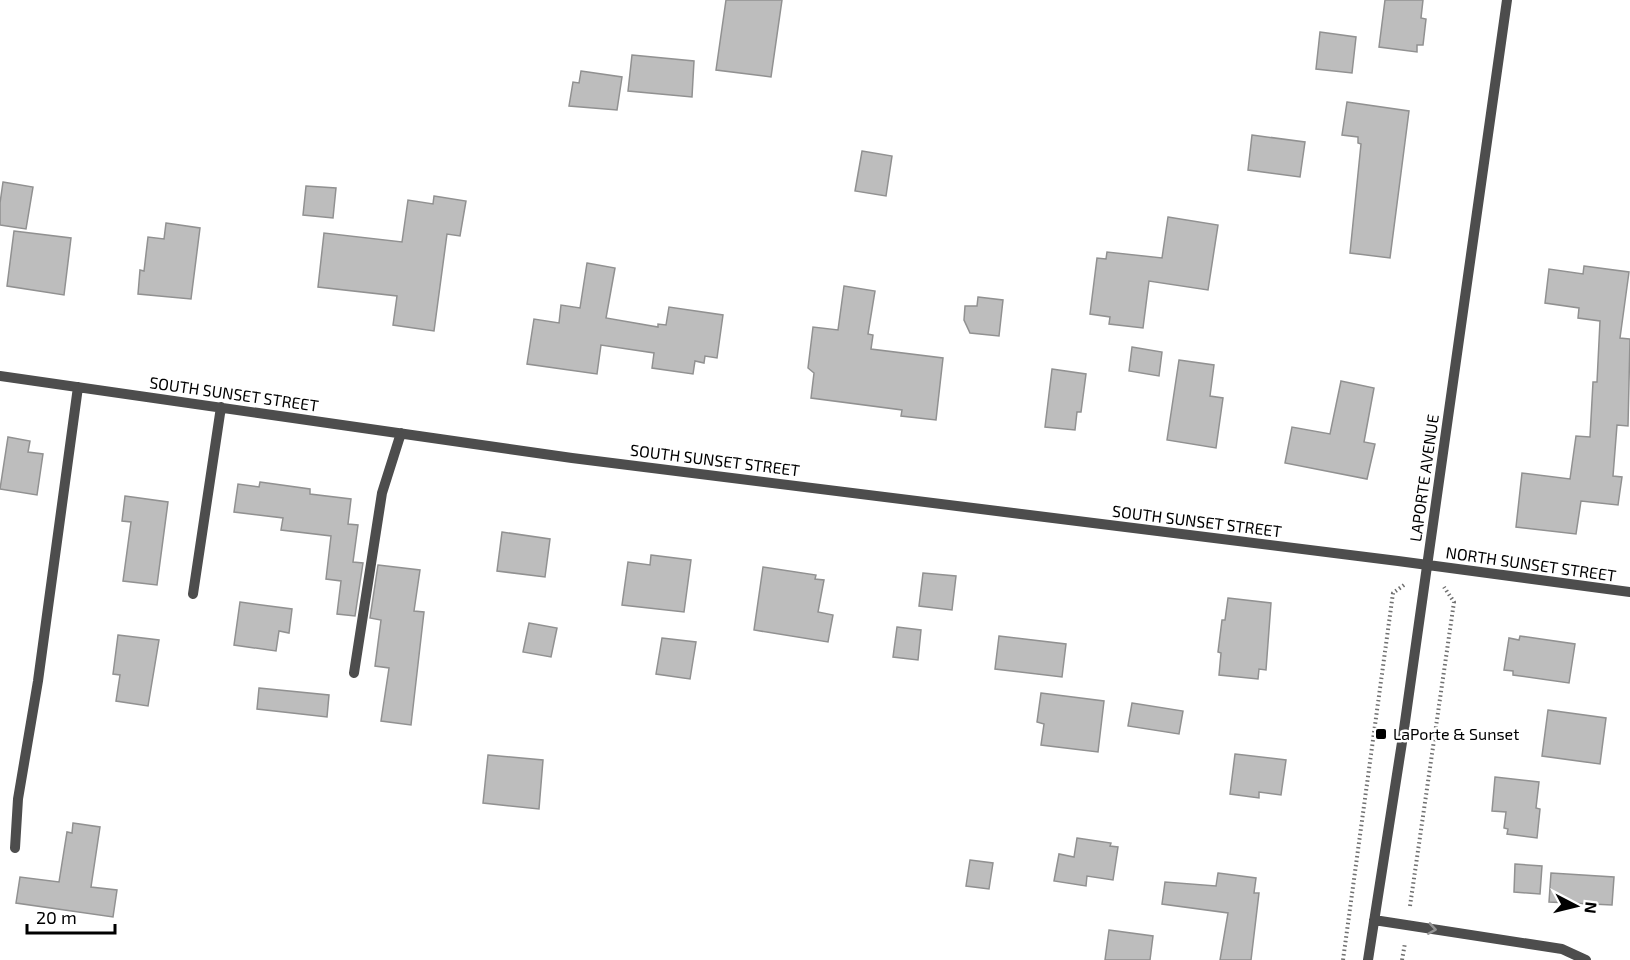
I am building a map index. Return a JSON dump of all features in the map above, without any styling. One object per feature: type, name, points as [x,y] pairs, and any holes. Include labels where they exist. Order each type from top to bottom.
[{"type":"street","name":"LAPORTE AVENUE","points":[[1368,960],[1507,0]]},
{"type":"street","name":"SOUTH SUNSET STREET","points":[[0,376],[572,458],[1427,565]]},
{"type":"street","points":[[15,848],[18,799],[38,681],[78,387]]},
{"type":"street","points":[[193,594],[221,407]]},
{"type":"street","points":[[354,673],[382,493],[401,433]]},
{"type":"street","name":"NORTH SUNSET STREET","points":[[1427,565],[1630,592]]},
{"type":"street","points":[[1374,920],[1562,949],[1586,960]]},
{"type":"path","points":[[1343,960],[1393,593]]},
{"type":"path","points":[[1402,960],[1454,602]]},
{"type":"building","points":[[726,0],[782,0],[771,77],[716,70]]},
{"type":"building","points":[[1385,0],[1423,0],[1421,18],[1426,19],[1423,45],[1417,45],[1417,52],[1379,47]]},
{"type":"building","points":[[1320,32],[1356,37],[1352,73],[1316,69]]},
{"type":"building","points":[[632,55],[694,61],[692,97],[628,91]]},
{"type":"building","points":[[581,71],[622,77],[617,110],[569,106],[573,82],[579,83]]},
{"type":"building","points":[[1347,102],[1409,111],[1390,258],[1350,253],[1361,144],[1358,143],[1358,137],[1342,135]]},
{"type":"building","points":[[1252,135],[1305,142],[1300,177],[1248,170]]},
{"type":"building","points":[[862,151],[892,156],[886,196],[855,191]]},
{"type":"building","points":[[3,182],[33,187],[26,229],[0,225]]},
{"type":"building","points":[[306,186],[336,188],[333,218],[303,215]]},
{"type":"building","points":[[434,196],[466,201],[460,236],[447,234],[434,331],[393,325],[397,296],[318,287],[324,233],[402,242],[408,200],[433,204]]},
{"type":"building","points":[[1168,217],[1218,225],[1208,290],[1149,281],[1143,328],[1109,324],[1110,317],[1090,314],[1097,258],[1106,259],[1107,252],[1162,258]]},
{"type":"building","points":[[166,223],[200,228],[191,299],[138,294],[140,270],[144,271],[148,237],[164,239]]},
{"type":"building","points":[[14,231],[71,238],[64,295],[7,286]]},
{"type":"building","points":[[587,263],[615,268],[606,318],[658,327],[658,324],[666,325],[669,307],[723,315],[717,358],[705,356],[704,363],[695,361],[693,374],[652,368],[654,353],[601,345],[597,374],[527,364],[534,319],[559,323],[561,305],[580,308]]},
{"type":"building","points":[[1584,266],[1629,272],[1620,338],[1630,339],[1628,426],[1617,425],[1613,476],[1622,477],[1618,505],[1581,501],[1576,534],[1516,527],[1522,473],[1570,479],[1576,436],[1590,437],[1593,382],[1597,382],[1600,321],[1578,318],[1579,308],[1545,303],[1549,269],[1583,274]]},
{"type":"building","points":[[844,286],[875,291],[868,334],[873,335],[871,349],[943,358],[936,420],[901,416],[902,410],[811,398],[814,373],[808,368],[813,327],[838,330]]},
{"type":"building","points":[[978,297],[1003,300],[999,336],[970,333],[964,320],[965,306],[977,306]]},
{"type":"building","points":[[1132,347],[1162,352],[1159,376],[1129,371]]},
{"type":"building","points":[[1179,360],[1214,365],[1210,396],[1223,398],[1216,448],[1167,440]]},
{"type":"building","points":[[1052,369],[1086,374],[1081,412],[1077,412],[1075,430],[1045,427]]},
{"type":"building","points":[[1341,381],[1374,388],[1364,442],[1375,444],[1367,479],[1285,463],[1292,427],[1330,434]]},
{"type":"building","points":[[8,437],[30,441],[28,452],[43,454],[37,495],[0,489]]},
{"type":"building","points":[[260,482],[310,489],[310,494],[351,499],[348,524],[358,525],[353,562],[363,563],[355,616],[337,614],[341,581],[326,579],[331,536],[281,530],[283,518],[234,512],[238,484],[259,487]]},
{"type":"building","points":[[125,496],[168,502],[157,585],[123,581],[131,522],[122,521]]},
{"type":"building","points":[[502,532],[550,539],[545,577],[497,571]]},
{"type":"building","points":[[651,555],[691,560],[684,612],[622,605],[628,562],[650,565]]},
{"type":"building","points":[[378,565],[420,570],[414,611],[424,612],[411,725],[381,721],[389,668],[375,666],[381,620],[370,618]]},
{"type":"building","points":[[763,567],[816,575],[815,579],[824,580],[818,612],[833,615],[828,642],[754,630]]},
{"type":"building","points":[[923,573],[956,576],[952,610],[919,606]]},
{"type":"building","points":[[1228,598],[1271,603],[1266,670],[1259,669],[1258,679],[1219,675],[1221,653],[1218,652],[1222,620],[1225,620]]},
{"type":"building","points":[[240,602],[292,609],[289,633],[279,631],[276,651],[234,645]]},
{"type":"building","points":[[529,623],[557,628],[551,657],[523,652]]},
{"type":"building","points":[[897,627],[921,630],[918,660],[893,657]]},
{"type":"building","points":[[118,635],[159,640],[148,706],[116,701],[120,675],[113,674]]},
{"type":"building","points":[[999,636],[1066,644],[1062,677],[995,669]]},
{"type":"building","points":[[1520,636],[1575,644],[1569,683],[1513,675],[1513,671],[1504,670],[1509,638],[1519,640]]},
{"type":"building","points":[[662,638],[696,642],[690,679],[656,674]]},
{"type":"building","points":[[259,688],[329,695],[327,717],[257,709]]},
{"type":"building","points":[[1041,693],[1104,701],[1098,752],[1041,745],[1044,724],[1037,722]]},
{"type":"building","points":[[1132,703],[1183,711],[1179,734],[1128,726]]},
{"type":"building","points":[[1548,710],[1606,718],[1600,764],[1542,756]]},
{"type":"building","points":[[1235,754],[1286,760],[1281,795],[1259,792],[1259,798],[1230,794]]},
{"type":"building","points":[[488,755],[543,760],[539,809],[483,803]]},
{"type":"building","points":[[1495,777],[1539,782],[1536,808],[1540,809],[1537,838],[1507,834],[1508,829],[1504,828],[1506,812],[1492,811]]},
{"type":"building","points":[[73,823],[100,827],[91,887],[117,890],[113,917],[16,903],[20,877],[59,882],[67,832],[72,833]]},
{"type":"building","points":[[1077,838],[1111,843],[1110,846],[1118,847],[1113,880],[1087,876],[1086,886],[1054,881],[1059,854],[1074,857]]},
{"type":"building","points":[[970,860],[993,863],[989,889],[966,886]]},
{"type":"building","points":[[1515,864],[1542,866],[1540,894],[1514,892]]},
{"type":"building","points":[[1218,873],[1256,878],[1254,893],[1259,893],[1251,960],[1220,960],[1228,913],[1162,904],[1165,882],[1216,886]]},
{"type":"building","points":[[1551,873],[1614,877],[1612,905],[1549,902]]},
{"type":"building","points":[[1109,930],[1153,936],[1150,960],[1105,960]]},
{"type":"place","name":"LaPorte & Sunset","points":[[1381,734]]}]
